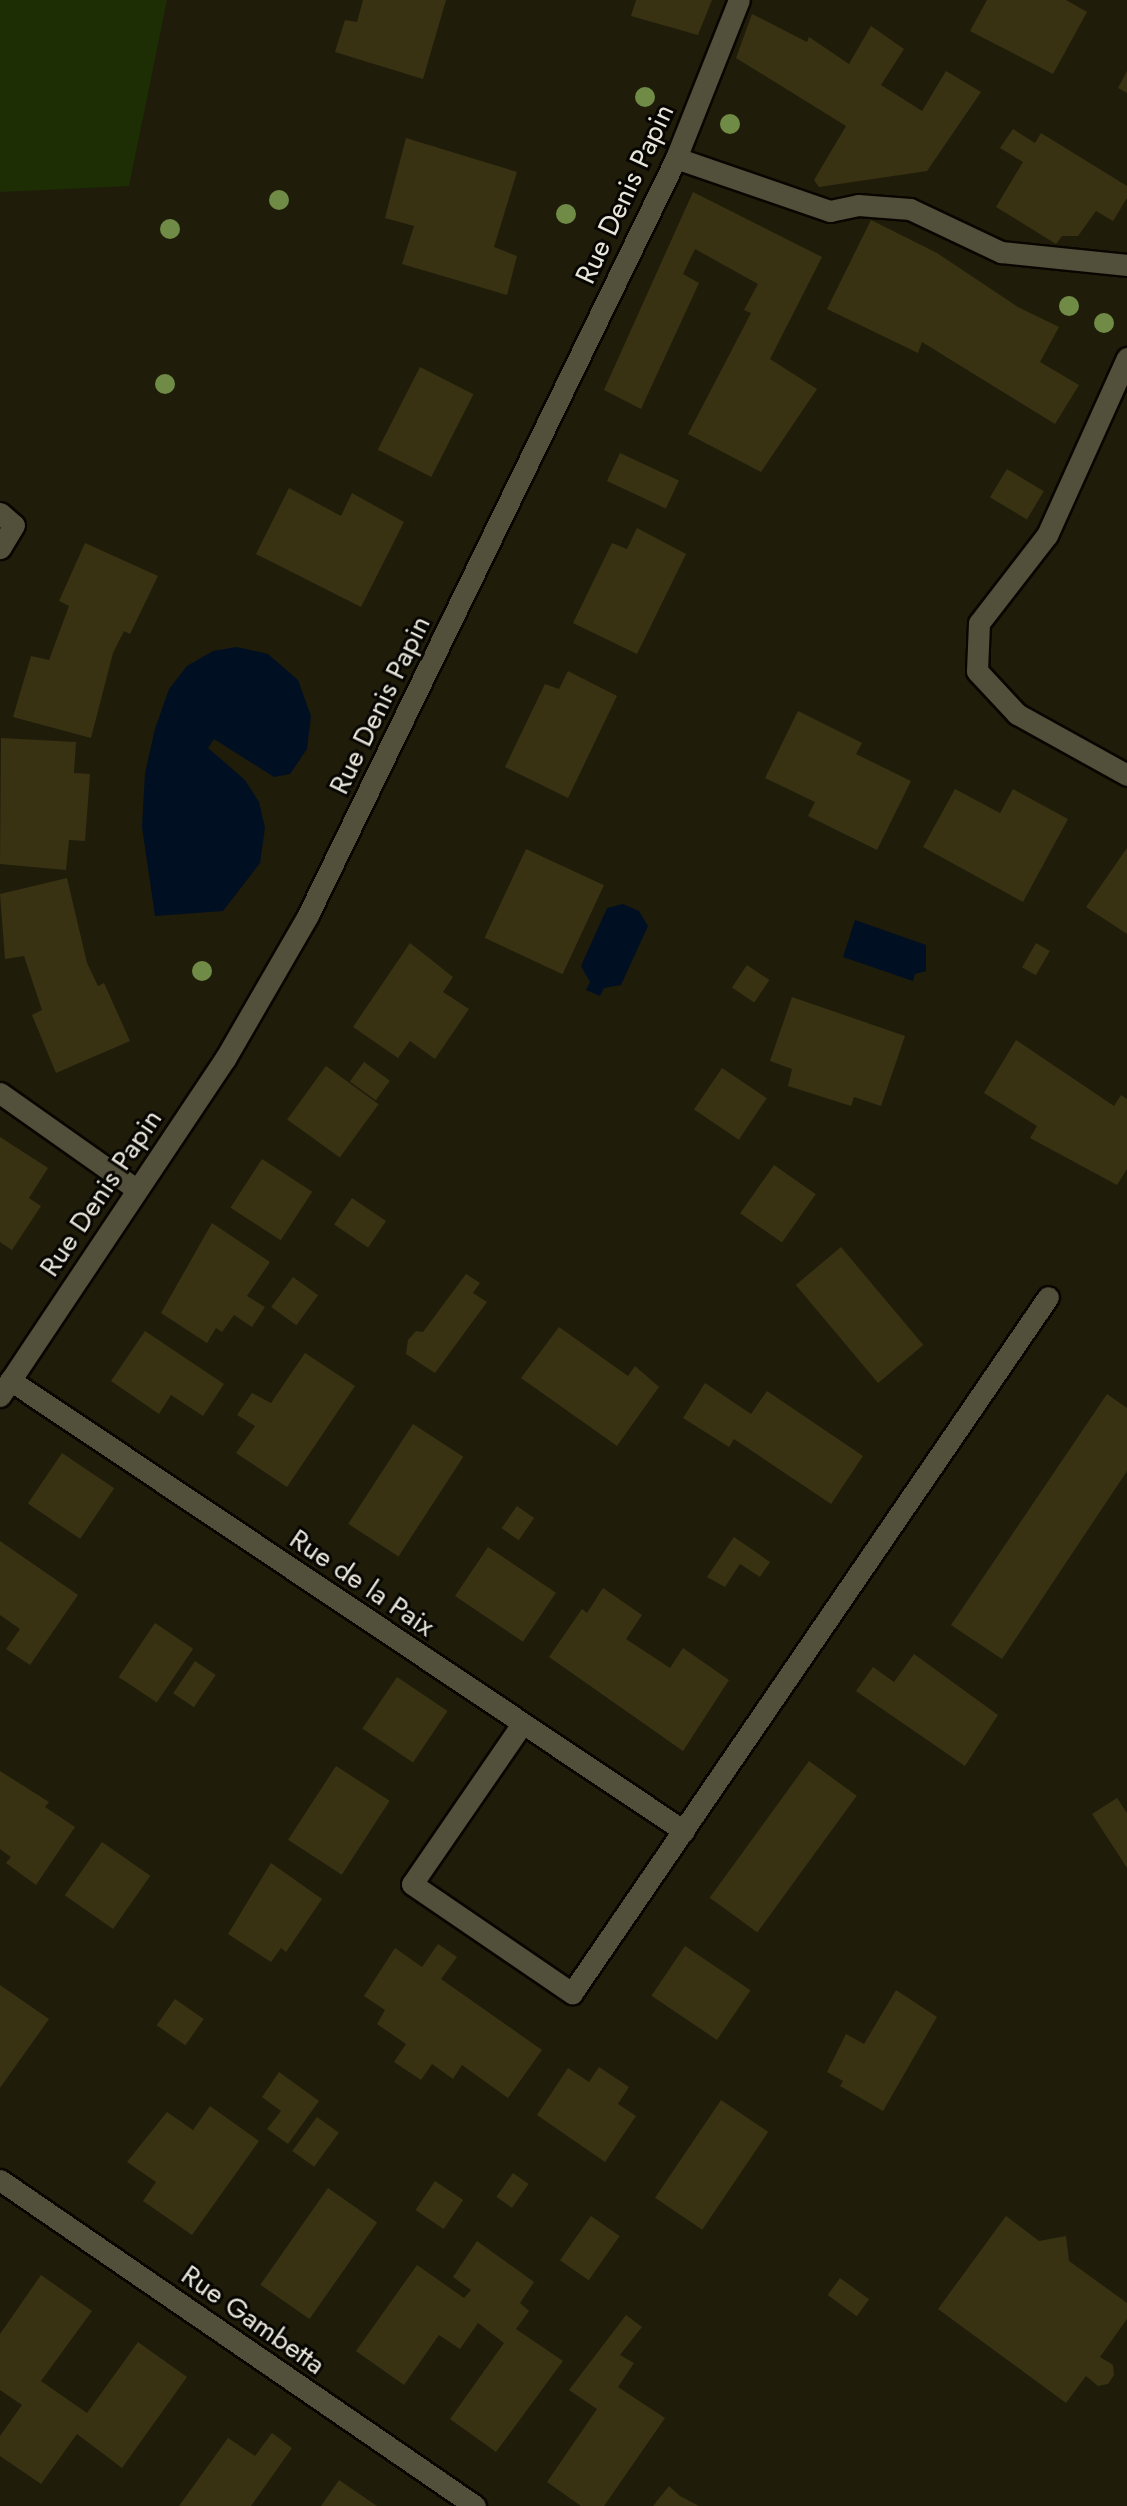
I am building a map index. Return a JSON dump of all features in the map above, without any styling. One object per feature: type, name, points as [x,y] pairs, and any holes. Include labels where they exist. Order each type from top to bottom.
[{"type":"street","name":"Rue Denis Papin","points":[[5,1388],[225,1059],[308,915],[676,158],[739,0]]},
{"type":"street","points":[[676,158],[830,211],[858,205],[911,209],[1001,252],[1127,265]]},
{"type":"street","points":[[1127,358],[1047,535],[979,623],[977,671],[1017,713],[1127,775]]},
{"type":"street","points":[[0,548],[7,519]]},
{"type":"street","points":[[0,1093],[136,1189]]},
{"type":"street","points":[[522,1724],[412,1884],[572,1993],[1048,1297]]},
{"type":"street","name":"Rue de la Paix","points":[[5,1388],[684,1831]]},
{"type":"street","name":"Rue Gambetta","points":[[0,2180],[475,2506]]},
{"type":"green space","points":[[0,0],[167,0],[129,186],[0,192]]},
{"type":"water","points":[[237,647],[268,654],[298,680],[311,716],[307,749],[290,774],[274,777],[214,739],[208,748],[245,780],[259,802],[265,828],[260,863],[223,911],[155,916],[142,827],[145,773],[155,729],[169,689],[187,666],[213,651]]},
{"type":"water","points":[[623,904],[639,911],[648,926],[621,985],[604,988],[600,996],[586,990],[590,982],[581,966],[607,908]]},
{"type":"water","points":[[855,920],[926,945],[926,971],[915,974],[913,981],[843,957]]},
{"type":"building","points":[[363,0],[446,0],[423,79],[335,52],[345,20],[357,22]]},
{"type":"building","points":[[636,0],[712,0],[698,35],[631,16]]},
{"type":"building","points":[[987,0],[1066,0],[1087,12],[1053,74],[970,31]]},
{"type":"building","points":[[752,14],[807,42],[809,37],[849,64],[871,26],[904,49],[881,85],[922,111],[946,71],[981,92],[927,171],[819,187],[814,180],[846,126],[736,58]]},
{"type":"building","points":[[1127,71],[1127,93],[1118,88]]},
{"type":"building","points":[[1013,129],[1035,143],[1041,133],[1127,186],[1127,198],[1113,221],[1096,211],[1078,236],[1062,236],[1056,244],[996,207],[1023,162],[1000,148]]},
{"type":"building","points":[[406,138],[517,172],[494,247],[517,256],[507,295],[402,264],[414,226],[385,218]]},
{"type":"building","points":[[693,192],[822,257],[770,359],[817,389],[761,472],[688,434],[751,313],[744,310],[758,284],[695,249],[683,274],[699,283],[641,409],[604,390]]},
{"type":"building","points":[[871,220],[937,253],[1018,307],[1059,327],[1040,362],[1079,385],[1055,424],[922,342],[918,353],[827,309]]},
{"type":"building","points":[[420,367],[473,394],[431,477],[378,450]]},
{"type":"building","points":[[620,453],[679,480],[666,509],[607,481]]},
{"type":"building","points":[[1007,469],[1044,491],[1027,519],[990,497]]},
{"type":"building","points":[[289,488],[341,516],[352,493],[404,522],[361,607],[256,554]]},
{"type":"building","points":[[637,528],[686,554],[637,654],[573,623],[612,543],[627,549]]},
{"type":"building","points":[[85,543],[158,576],[130,634],[124,631],[113,653],[91,738],[13,717],[31,656],[49,660],[69,606],[59,601]]},
{"type":"building","points":[[568,671],[617,696],[568,798],[505,767],[545,684],[559,689]]},
{"type":"building","points":[[798,711],[862,743],[856,754],[911,781],[877,850],[808,816],[815,802],[765,778]]},
{"type":"building","points":[[1,738],[76,742],[74,773],[90,774],[85,841],[69,840],[66,870],[0,864]]},
{"type":"building","points":[[955,789],[1000,813],[1013,789],[1068,819],[1023,902],[923,847]]},
{"type":"building","points":[[1127,848],[1127,934],[1086,907]]},
{"type":"building","points":[[526,849],[604,885],[563,974],[485,938]]},
{"type":"building","points":[[67,878],[87,963],[98,986],[104,983],[130,1041],[56,1073],[32,1015],[42,1010],[24,956],[5,959],[0,894]]},
{"type":"building","points":[[410,943],[453,977],[443,992],[469,1009],[435,1059],[410,1041],[398,1058],[353,1027]]},
{"type":"building","points":[[1036,943],[1050,951],[1036,975],[1022,967]]},
{"type":"building","points":[[747,965],[769,980],[754,1002],[732,987]]},
{"type":"building","points":[[792,997],[905,1036],[881,1106],[854,1097],[851,1106],[788,1086],[792,1069],[770,1061]]},
{"type":"building","points":[[1016,1040],[1114,1106],[1121,1095],[1127,1099],[1127,1169],[1117,1185],[1030,1138],[1037,1126],[984,1093]]},
{"type":"building","points":[[364,1062],[390,1081],[376,1100],[350,1081]]},
{"type":"building","points":[[326,1066],[379,1104],[340,1158],[287,1119]]},
{"type":"building","points":[[722,1068],[767,1098],[739,1140],[694,1109]]},
{"type":"building","points":[[0,1137],[48,1168],[29,1198],[41,1206],[12,1250],[0,1242]]},
{"type":"building","points":[[262,1159],[312,1192],[281,1240],[230,1208]]},
{"type":"building","points":[[774,1165],[816,1194],[782,1243],[740,1213]]},
{"type":"building","points":[[352,1198],[386,1221],[368,1247],[334,1225]]},
{"type":"building","points":[[212,1223],[270,1262],[247,1296],[265,1307],[252,1327],[234,1315],[222,1332],[216,1328],[207,1343],[161,1313]]},
{"type":"building","points":[[841,1247],[923,1345],[878,1383],[796,1285]]},
{"type":"building","points":[[466,1274],[480,1283],[473,1293],[487,1302],[435,1373],[406,1354],[408,1340],[416,1331],[423,1332]]},
{"type":"building","points":[[293,1277],[318,1295],[296,1325],[271,1307]]},
{"type":"building","points":[[559,1327],[628,1376],[635,1366],[659,1387],[617,1446],[521,1378]]},
{"type":"building","points":[[145,1331],[224,1384],[203,1416],[171,1395],[159,1414],[111,1381]]},
{"type":"building","points":[[305,1353],[355,1386],[287,1487],[236,1453],[255,1426],[237,1415],[252,1393],[271,1403]]},
{"type":"building","points":[[705,1383],[751,1414],[767,1391],[863,1456],[831,1504],[734,1439],[729,1447],[683,1418]]},
{"type":"building","points":[[1107,1394],[1127,1408],[1127,1471],[1002,1659],[951,1625]]},
{"type":"building","points":[[413,1424],[463,1457],[399,1556],[348,1524]]},
{"type":"building","points":[[62,1453],[114,1488],[80,1539],[28,1504]]},
{"type":"building","points":[[517,1506],[534,1518],[519,1540],[502,1528]]},
{"type":"building","points":[[734,1537],[770,1562],[760,1577],[740,1564],[725,1587],[707,1577]]},
{"type":"building","points":[[0,1541],[78,1595],[30,1665],[6,1649],[20,1629],[0,1615]]},
{"type":"building","points":[[488,1547],[556,1593],[523,1642],[455,1596]]},
{"type":"building","points":[[603,1588],[642,1615],[626,1639],[670,1668],[683,1648],[729,1680],[683,1751],[549,1657],[582,1609],[587,1613]]},
{"type":"building","points":[[155,1623],[193,1649],[157,1703],[119,1677]]},
{"type":"building","points":[[914,1654],[998,1715],[965,1766],[856,1691],[873,1667],[894,1682]]},
{"type":"building","points":[[195,1661],[216,1675],[194,1707],[173,1693]]},
{"type":"building","points":[[397,1677],[448,1711],[413,1763],[362,1728]]},
{"type":"building","points":[[809,1761],[857,1796],[757,1932],[710,1898]]},
{"type":"building","points":[[336,1766],[390,1801],[342,1875],[288,1840]]},
{"type":"building","points":[[0,1771],[49,1802],[45,1807],[75,1827],[36,1885],[6,1863],[11,1857],[0,1849]]},
{"type":"building","points":[[1117,1798],[1127,1813],[1127,1868],[1092,1814]]},
{"type":"building","points":[[102,1842],[150,1876],[113,1929],[65,1895]]},
{"type":"building","points":[[271,1863],[322,1899],[286,1952],[281,1948],[271,1962],[228,1934]]},
{"type":"building","points":[[438,1944],[457,1957],[441,1979],[542,2050],[508,2098],[462,2065],[453,2079],[432,2064],[421,2080],[394,2062],[406,2044],[377,2024],[385,2010],[364,1996],[395,1948],[422,1967]]},
{"type":"building","points":[[685,1946],[750,1990],[717,2040],[651,1996]]},
{"type":"building","points":[[0,1985],[49,2019],[0,2088]]},
{"type":"building","points":[[896,1990],[937,2017],[883,2111],[840,2086],[843,2081],[827,2072],[846,2034],[864,2044]]},
{"type":"building","points":[[175,1999],[204,2019],[185,2045],[157,2025]]},
{"type":"building","points":[[599,2067],[629,2087],[618,2104],[636,2116],[605,2162],[537,2115],[568,2068],[589,2082]]},
{"type":"building","points":[[279,2072],[319,2101],[288,2144],[267,2129],[281,2111],[262,2097]]},
{"type":"building","points":[[721,2100],[768,2132],[702,2230],[655,2198]]},
{"type":"building","points":[[210,2106],[259,2141],[192,2235],[143,2201],[156,2182],[127,2162],[167,2112],[193,2130]]},
{"type":"building","points":[[317,2117],[339,2133],[314,2167],[292,2151]]},
{"type":"building","points":[[513,2173],[529,2184],[512,2208],[496,2197]]},
{"type":"building","points":[[435,2181],[463,2200],[444,2229],[415,2210]]},
{"type":"building","points":[[328,2188],[377,2222],[309,2319],[260,2285]]},
{"type":"building","points":[[591,2216],[620,2236],[589,2280],[560,2260]]},
{"type":"building","points":[[1006,2216],[1039,2241],[1066,2236],[1069,2261],[1127,2303],[1127,2319],[1100,2357],[1113,2365],[1114,2375],[1108,2384],[1098,2386],[1086,2376],[1066,2403],[938,2309]]},
{"type":"building","points":[[477,2241],[534,2282],[520,2303],[529,2311],[516,2329],[563,2361],[496,2452],[450,2419],[504,2343],[478,2323],[460,2349],[439,2335],[404,2385],[356,2351],[417,2265],[464,2298],[471,2290],[453,2277]]},
{"type":"building","points":[[41,2275],[92,2311],[41,2381],[87,2413],[138,2342],[187,2377],[122,2468],[77,2434],[41,2484],[0,2456],[0,2436],[22,2405],[0,2390],[0,2334]]},
{"type":"building","points":[[840,2278],[869,2299],[857,2316],[828,2295]]},
{"type":"building","points":[[626,2315],[642,2327],[620,2355],[634,2363],[618,2387],[665,2418],[604,2506],[581,2506],[547,2482],[597,2409],[569,2390]]},
{"type":"building","points":[[272,2433],[292,2448],[251,2506],[179,2506],[228,2438],[255,2456]]},
{"type":"building","points":[[339,2480],[377,2506],[321,2506]]},
{"type":"building","points":[[669,2486],[680,2496],[699,2506],[653,2506]]}]
